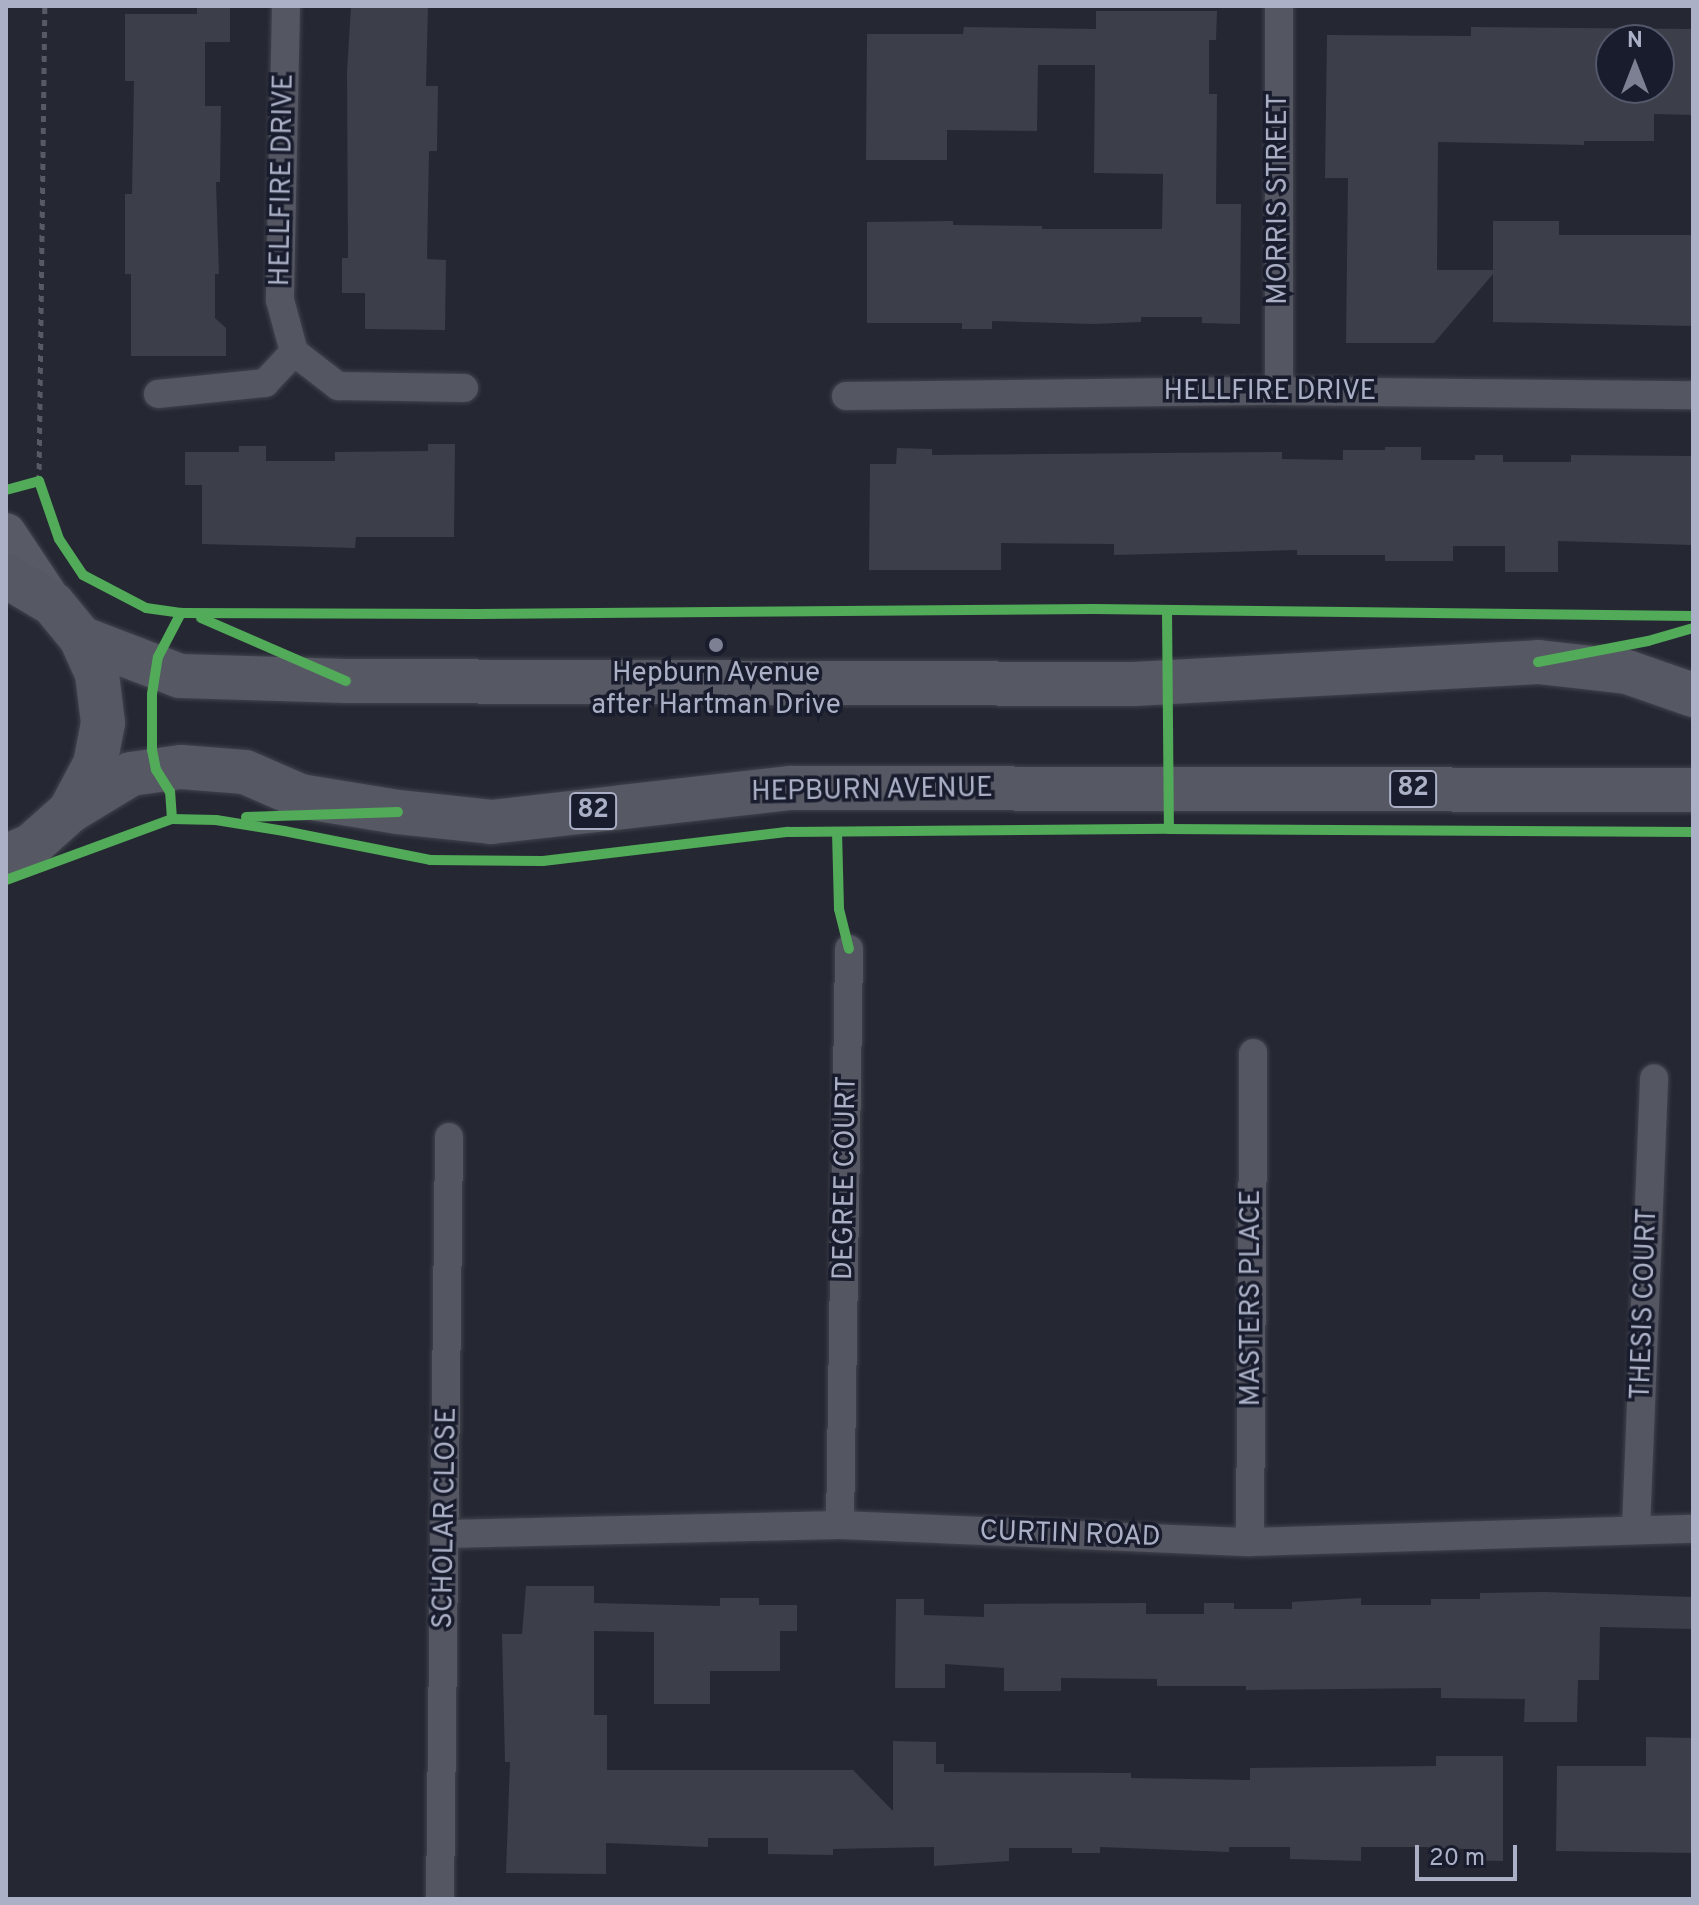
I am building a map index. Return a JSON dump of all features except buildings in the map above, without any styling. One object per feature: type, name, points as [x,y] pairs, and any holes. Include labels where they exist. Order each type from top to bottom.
[{"type":"main road","points":[[6,533],[53,604]]},
{"type":"main road","name":"82","points":[[6,576],[53,604],[81,638],[97,674],[103,723],[95,764],[70,811],[31,846],[6,856]]},
{"type":"main road","name":"82","points":[[81,638],[180,676],[346,681],[1134,684],[1538,662],[1627,672],[1693,695]]},
{"type":"main road","name":"HEPBURN AVENUE","points":[[70,811],[131,774],[181,767],[245,772],[300,796],[398,812],[491,822],[791,788],[1693,790]]},
{"type":"street","name":"HELLFIRE DRIVE","points":[[286,6],[280,300],[294,352]]},
{"type":"street","name":"MORRIS STREET","points":[[1279,6],[1279,391]]},
{"type":"street","points":[[158,394],[265,383],[294,352],[338,386],[464,388]]},
{"type":"street","name":"HELLFIRE DRIVE","points":[[846,396],[1279,391],[1693,395]]},
{"type":"street","name":"DEGREE COURT","points":[[840,1525],[849,949]]},
{"type":"street","name":"MASTERS PLACE","points":[[1250,1542],[1253,1053]]},
{"type":"street","name":"THESIS COURT","points":[[1636,1529],[1654,1078]]},
{"type":"street","name":"SCHOLAR CLOSE","points":[[440,1899],[449,1137]]},
{"type":"street","name":"CURTIN ROAD","points":[[446,1534],[840,1525],[1250,1542],[1693,1529]]},
{"type":"path","points":[[44,495],[33,482],[45,6]]},
{"type":"cycle path","points":[[6,490],[39,481],[59,539],[83,575],[146,608],[181,613],[1094,609],[1693,616]]},
{"type":"cycle path","points":[[1167,610],[1169,829]]},
{"type":"cycle path","points":[[172,819],[170,792],[156,770],[152,750],[152,694],[158,657],[181,613]]},
{"type":"cycle path","points":[[201,618],[346,681]]},
{"type":"cycle path","points":[[1538,662],[1648,641],[1693,628]]},
{"type":"cycle path","points":[[246,817],[398,812]]},
{"type":"cycle path","points":[[6,880],[172,819],[216,820],[430,860],[543,861],[788,832],[1169,829],[1693,832]]},
{"type":"cycle path","points":[[837,832],[839,909],[849,949]]},
{"type":"place","name":"Hepburn Avenue after Hartman Drive","points":[[716,645]]}]
